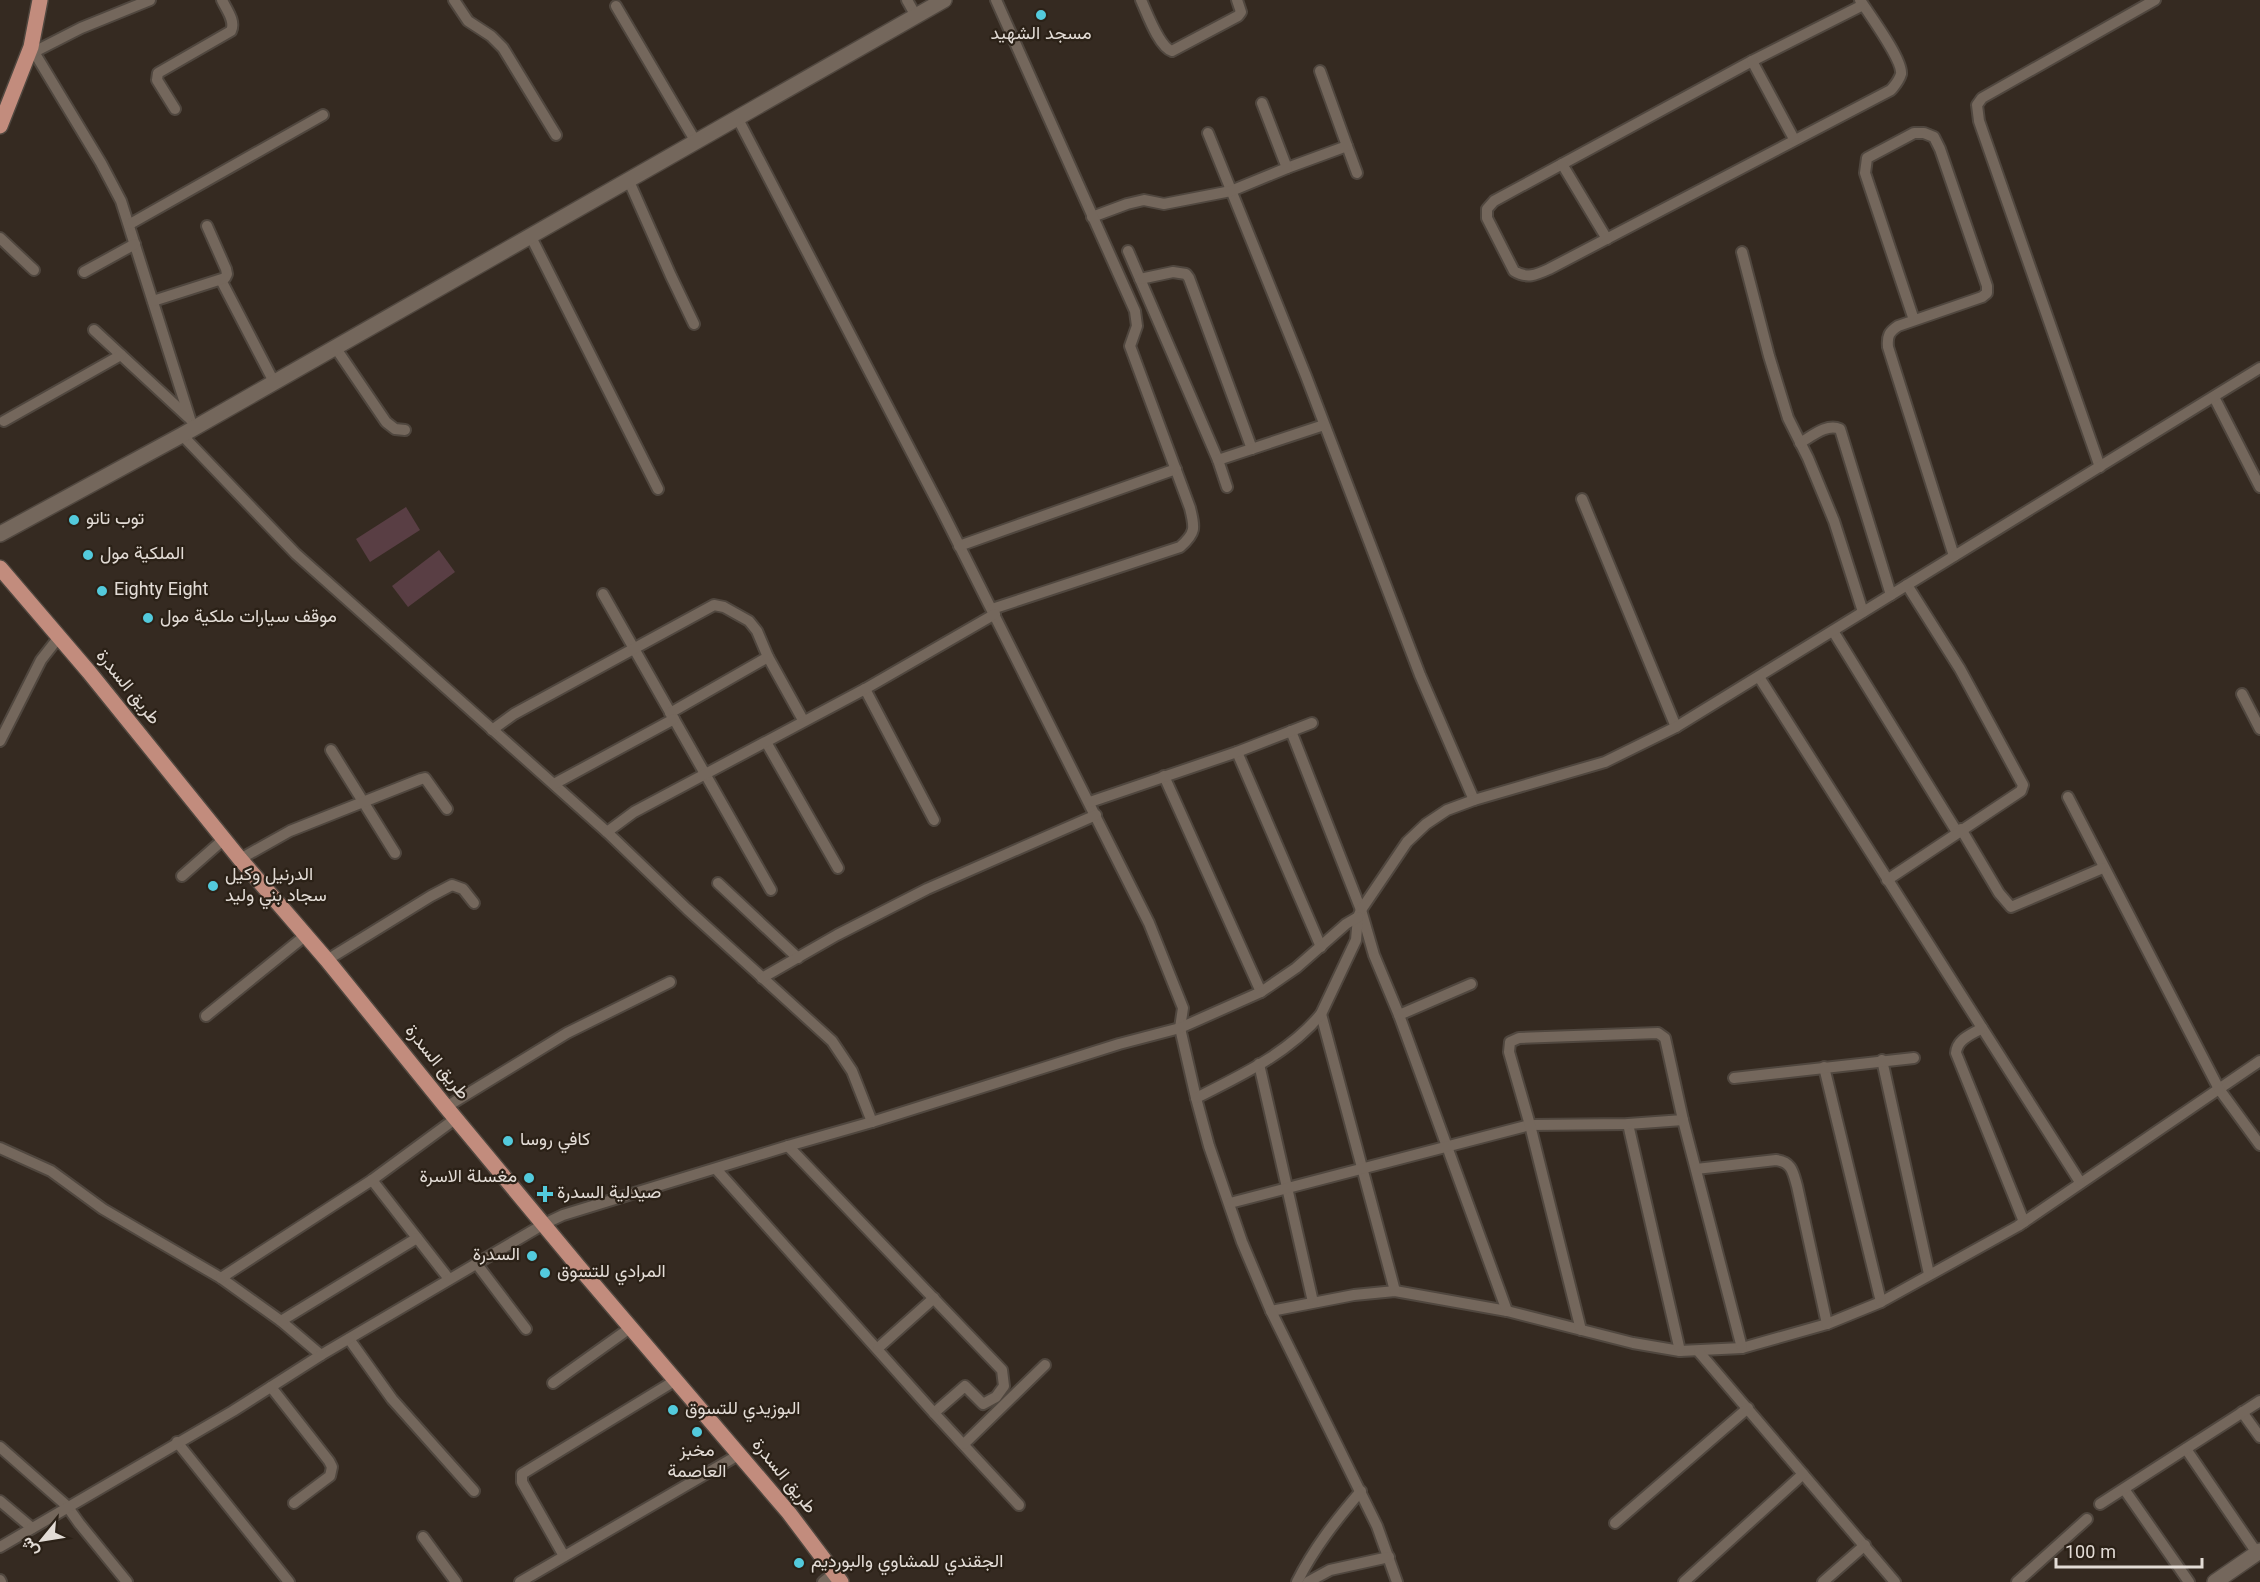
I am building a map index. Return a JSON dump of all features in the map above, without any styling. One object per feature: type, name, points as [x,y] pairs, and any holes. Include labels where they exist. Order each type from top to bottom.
[{"type":"main road","points":[[0,126],[33,50],[40,0]]},
{"type":"main road","name":"طريق السدرة","points":[[0,568],[630,1328],[789,1513],[833,1579]]},
{"type":"street","points":[[150,0],[33,50],[101,163],[121,201],[193,423]]},
{"type":"street","points":[[176,109],[157,80],[158,73],[231,31],[232,22],[222,0]]},
{"type":"street","points":[[454,0],[468,21],[491,36],[503,48],[556,135]]},
{"type":"street","points":[[907,0],[916,16]]},
{"type":"street","points":[[0,534],[182,435],[193,423],[274,382],[944,0]]},
{"type":"street","points":[[607,832],[634,812],[865,689],[994,612],[1180,547],[1190,539],[1194,531],[1194,522],[1176,469],[1130,346],[1137,326],[1135,311],[996,0]]},
{"type":"street","points":[[1141,0],[1161,43],[1167,50],[1172,51],[1238,16],[1241,12],[1237,0]]},
{"type":"street","points":[[2100,467],[1978,121],[1977,105],[1982,98],[2155,0]]},
{"type":"street","points":[[1862,3],[1897,58],[1902,72],[1898,82],[1891,90],[1534,276],[1521,276],[1514,271],[1487,218],[1487,209],[1494,201],[1752,62],[1862,3]]},
{"type":"street","points":[[616,6],[696,142]]},
{"type":"street","points":[[1752,62],[1794,140]]},
{"type":"street","points":[[1320,71],[1357,173]]},
{"type":"street","points":[[1262,103],[1287,168]]},
{"type":"street","points":[[130,224],[323,115]]},
{"type":"street","points":[[738,119],[994,612],[1145,915],[1183,1008],[1180,1028],[1196,1098],[1209,1146],[1242,1242],[1271,1311],[1361,1491],[1389,1557],[1396,1582]]},
{"type":"street","points":[[1208,133],[1420,675],[1474,800]]},
{"type":"street","points":[[1914,320],[1864,165],[1867,158],[1914,133],[1924,133],[1934,137],[1940,149],[1987,286],[1987,293],[1982,297],[1914,320],[1891,330],[1887,337],[1888,347],[1954,556]]},
{"type":"street","points":[[1092,217],[1144,200],[1164,204],[1231,191],[1347,146]]},
{"type":"street","points":[[1562,164],[1606,239]]},
{"type":"street","points":[[628,179],[694,324]]},
{"type":"street","points":[[153,301],[221,280],[227,274],[207,226]]},
{"type":"street","points":[[530,236],[658,489]]},
{"type":"street","points":[[0,238],[34,270]]},
{"type":"street","points":[[84,272],[135,244]]},
{"type":"street","points":[[1128,251],[1218,460],[1227,487]]},
{"type":"street","points":[[1742,252],[1788,418],[1834,521],[1863,612]]},
{"type":"street","points":[[1140,279],[1173,272],[1186,274],[1189,278],[1252,449]]},
{"type":"street","points":[[221,280],[274,382]]},
{"type":"street","points":[[94,330],[193,423]]},
{"type":"street","points":[[335,347],[386,422],[395,429],[405,430]]},
{"type":"street","points":[[4,421],[121,355]]},
{"type":"street","points":[[0,1547],[476,1263],[564,1215],[872,1122],[1119,1044],[1180,1028],[1261,992],[1296,968],[1360,914],[1407,842],[1426,824],[1440,815],[1474,800],[1605,762],[1676,727],[2260,368]]},
{"type":"street","points":[[2214,397],[2260,488]]},
{"type":"street","points":[[1218,460],[1324,425]]},
{"type":"street","points":[[1800,443],[1827,428],[1840,429],[1891,595]]},
{"type":"street","points":[[182,435],[296,554],[607,832],[832,1041],[852,1071],[872,1122]]},
{"type":"street","points":[[959,546],[1176,469]]},
{"type":"street","points":[[1582,499],[1676,727]]},
{"type":"street","points":[[1887,880],[2020,791],[2023,785],[1960,669],[1907,585]]},
{"type":"street","points":[[603,594],[771,890]]},
{"type":"street","points":[[492,730],[514,714],[714,605],[724,607],[749,621],[803,720]]},
{"type":"street","points":[[1833,631],[1959,831],[1999,893],[2011,907],[2103,868]]},
{"type":"street","points":[[0,741],[3,724],[41,660],[59,637]]},
{"type":"street","points":[[554,784],[768,657]]},
{"type":"street","points":[[1759,677],[2080,1182]]},
{"type":"street","points":[[865,689],[934,820]]},
{"type":"street","points":[[2242,694],[2260,729]]},
{"type":"street","points":[[1090,802],[1237,752],[1312,723]]},
{"type":"street","points":[[1291,731],[1374,955],[1400,1015],[1506,1311]]},
{"type":"street","points":[[766,742],[838,868]]},
{"type":"street","points":[[331,750],[395,853]]},
{"type":"street","points":[[1237,752],[1321,947]]},
{"type":"street","points":[[1164,776],[1261,992]]},
{"type":"street","points":[[240,859],[284,834],[425,778],[447,809]]},
{"type":"street","points":[[2068,797],[2219,1089],[2260,1144]]},
{"type":"street","points":[[762,978],[927,889],[1096,815]]},
{"type":"street","points":[[182,876],[224,839]]},
{"type":"street","points":[[718,883],[798,958]]},
{"type":"street","points":[[327,960],[452,885],[463,889],[474,903]]},
{"type":"street","points":[[1196,1098],[1259,1064],[1292,1042],[1321,1014],[1356,940],[1360,914]]},
{"type":"street","points":[[206,1016],[306,935]]},
{"type":"street","points":[[221,1278],[372,1180],[451,1113],[567,1033],[670,982]]},
{"type":"street","points":[[1400,1015],[1471,984]]},
{"type":"street","points":[[1321,1014],[1364,1167],[1395,1291]]},
{"type":"street","points":[[1982,1028],[1960,1041],[1956,1053],[2024,1222]]},
{"type":"street","points":[[1581,1330],[1530,1125],[1509,1052],[1512,1040],[1658,1033],[1665,1038],[1683,1120],[1742,1348]]},
{"type":"street","points":[[1734,1078],[1914,1058]]},
{"type":"street","points":[[1882,1060],[1929,1274]]},
{"type":"street","points":[[1271,1311],[1314,1302],[1395,1291],[1506,1311],[1633,1343],[1680,1351],[1699,1352],[1742,1348],[1827,1324],[1881,1302],[2024,1222],[2260,1061]]},
{"type":"street","points":[[1259,1064],[1314,1302]]},
{"type":"street","points":[[1824,1067],[1881,1302]]},
{"type":"street","points":[[1230,1203],[1530,1125],[1628,1124],[1683,1120]]},
{"type":"street","points":[[1628,1124],[1680,1351]]},
{"type":"street","points":[[788,1146],[1002,1370],[1005,1381],[1002,1391],[996,1397],[983,1404],[965,1386],[934,1413]]},
{"type":"street","points":[[0,1148],[51,1171],[103,1209],[221,1278],[281,1321],[321,1355]]},
{"type":"street","points":[[1696,1169],[1776,1160],[1786,1162],[1790,1166],[1797,1186],[1827,1324]]},
{"type":"street","points":[[716,1169],[1019,1505]]},
{"type":"street","points":[[372,1180],[449,1279]]},
{"type":"street","points":[[281,1321],[417,1238]]},
{"type":"street","points":[[476,1263],[526,1329]]},
{"type":"street","points":[[878,1348],[934,1298]]},
{"type":"street","points":[[553,1383],[630,1328]]},
{"type":"street","points":[[349,1339],[392,1399],[474,1491]]},
{"type":"street","points":[[1699,1352],[1895,1582]]},
{"type":"street","points":[[964,1444],[1045,1365]]},
{"type":"street","points":[[564,1556],[522,1482],[522,1474],[528,1468],[676,1380]]},
{"type":"street","points":[[271,1387],[332,1467],[330,1476],[294,1503]]},
{"type":"street","points":[[2100,1504],[2260,1401]]},
{"type":"street","points":[[1615,1522],[1748,1408]]},
{"type":"street","points":[[2242,1412],[2260,1437]]},
{"type":"street","points":[[177,1442],[289,1582]]},
{"type":"street","points":[[0,1447],[67,1506],[127,1582]]},
{"type":"street","points":[[2186,1449],[2259,1552],[2215,1582]]},
{"type":"street","points":[[520,1582],[740,1454]]},
{"type":"street","points":[[1684,1582],[1803,1474]]},
{"type":"street","points":[[2124,1489],[2189,1582]]},
{"type":"street","points":[[1297,1582],[1306,1563],[1329,1528],[1361,1491]]},
{"type":"street","points":[[0,1501],[32,1528]]},
{"type":"street","points":[[2017,1582],[2087,1519]]},
{"type":"street","points":[[423,1537],[456,1582]]},
{"type":"street","points":[[1823,1582],[1865,1545]]},
{"type":"street","points":[[1308,1582],[1330,1570],[1389,1557]]},
{"type":"shaded area","points":[[406,507],[420,530],[370,562],[356,539]]},
{"type":"shaded area","points":[[439,550],[455,572],[408,607],[392,586]]},
{"type":"place","name":"مسجد الشهيد","points":[[1041,15]]},
{"type":"place","name":"توب تاتو","points":[[74,520]]},
{"type":"place","name":"الملكية مول","points":[[88,555]]},
{"type":"place","name":"Eighty Eight","points":[[102,591]]},
{"type":"place","name":"موقف سيارات ملكية مول","points":[[148,618]]},
{"type":"place","name":"الدرنيل وكيل سجاد بني وليد","points":[[213,886]]},
{"type":"place","name":"كافي روسا","points":[[508,1141]]},
{"type":"place","name":"مغسلة الاسرة","points":[[529,1178]]},
{"type":"place","name":"صيدلية السدرة","points":[[545,1194]]},
{"type":"place","name":"السدرة","points":[[532,1256]]},
{"type":"place","name":"المرادي للتسوق","points":[[545,1273]]},
{"type":"place","name":"البوزيدي للتسوق","points":[[673,1410]]},
{"type":"place","name":"مخبز العاصمة","points":[[697,1432]]},
{"type":"place","name":"الجقندي للمشاوي والبورديم","points":[[799,1563]]}]
